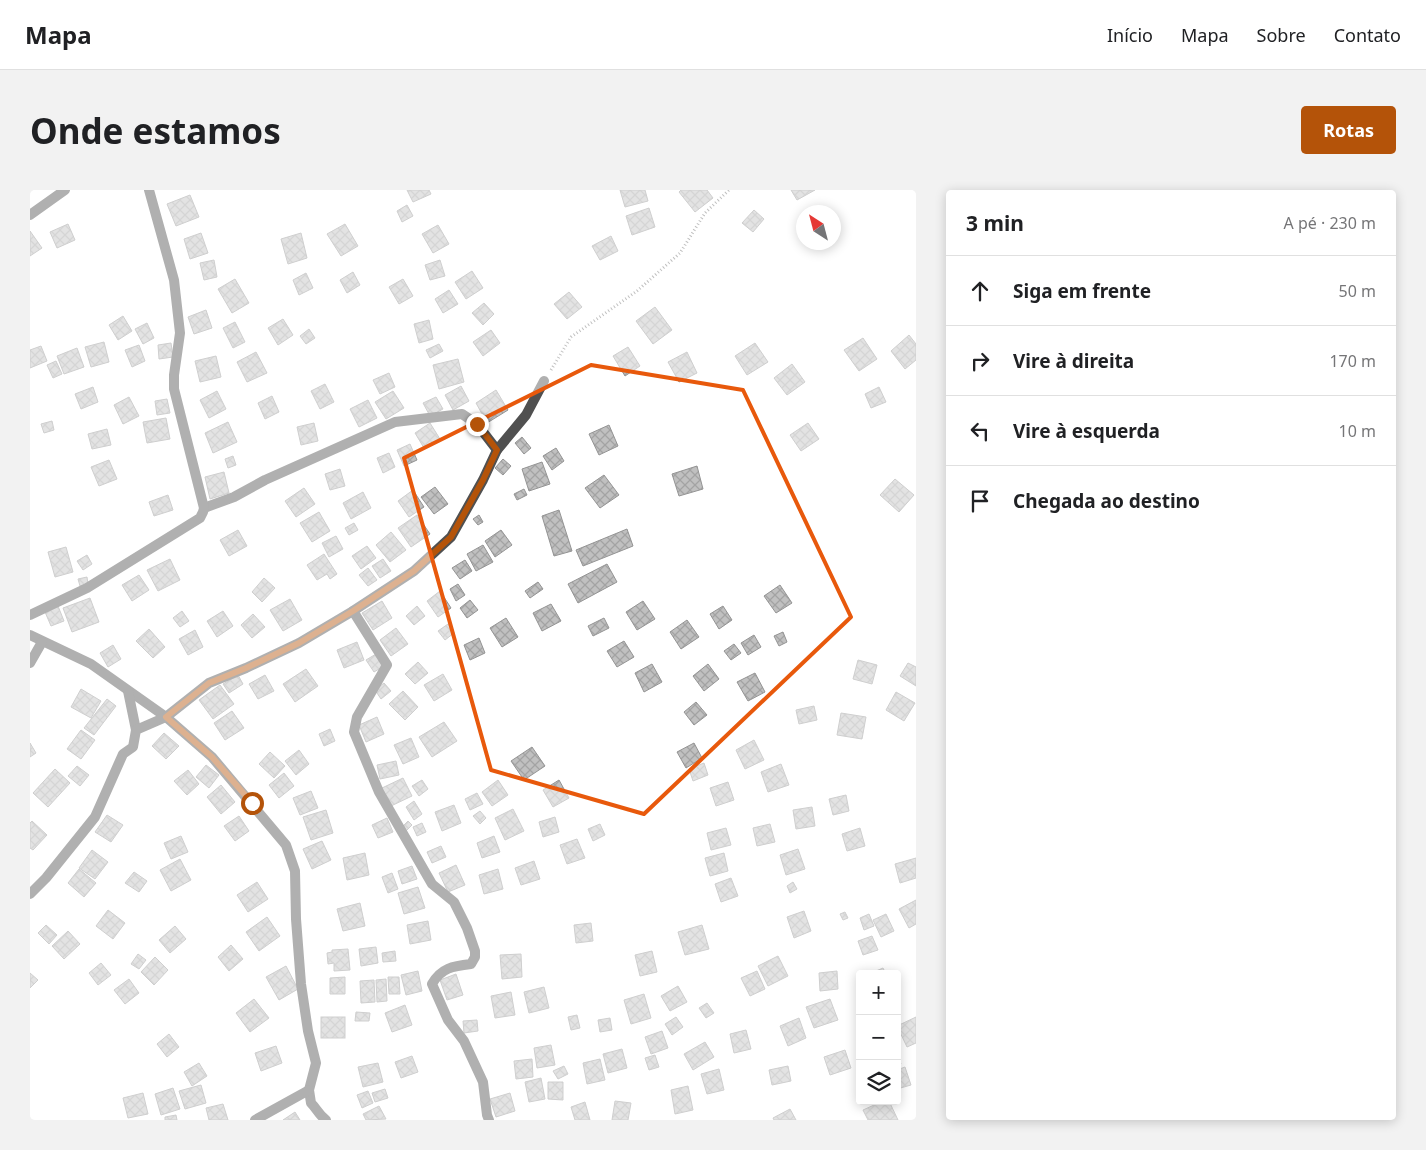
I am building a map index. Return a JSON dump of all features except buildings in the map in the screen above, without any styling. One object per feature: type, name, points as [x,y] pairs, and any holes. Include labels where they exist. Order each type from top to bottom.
[{"type":"street","points":[[30,215],[64,190]]},
{"type":"street","points":[[30,615],[87,588],[200,518],[204,508],[174,389],[180,333],[174,280],[149,190]]},
{"type":"street","points":[[136,730],[166,717],[209,683],[299,643],[353,611],[414,571],[451,537],[483,480],[497,450],[526,415],[544,381]]},
{"type":"street","points":[[204,508],[234,497],[265,480],[395,422],[462,414],[477,424],[497,450]]},
{"type":"street","points":[[353,611],[388,665],[357,717],[354,732],[380,792],[432,884],[454,902],[476,951],[471,964],[455,965],[437,974],[432,984],[448,1020],[464,1041],[484,1082],[489,1120]]},
{"type":"street","points":[[30,636],[90,664],[166,717],[212,757],[286,845],[295,871],[296,919],[301,984],[308,1031],[316,1063],[309,1090],[311,1103],[317,1109],[318,1114],[326,1120]]},
{"type":"street","points":[[30,663],[42,642]]},
{"type":"street","points":[[30,894],[46,878],[95,817],[123,754],[133,747],[136,730],[128,690]]},
{"type":"street","points":[[255,1120],[309,1090]]},
{"type":"path","points":[[544,381],[571,337],[637,291],[680,253],[705,213],[729,190]]},
{"type":"highlighted area","points":[[591,365],[743,390],[851,617],[644,814],[491,770],[404,458]]},
{"type":"route","points":[[252,803],[212,757],[166,717],[209,683],[299,643],[353,611],[414,571],[451,537],[483,480],[497,450],[477,424]]}]
